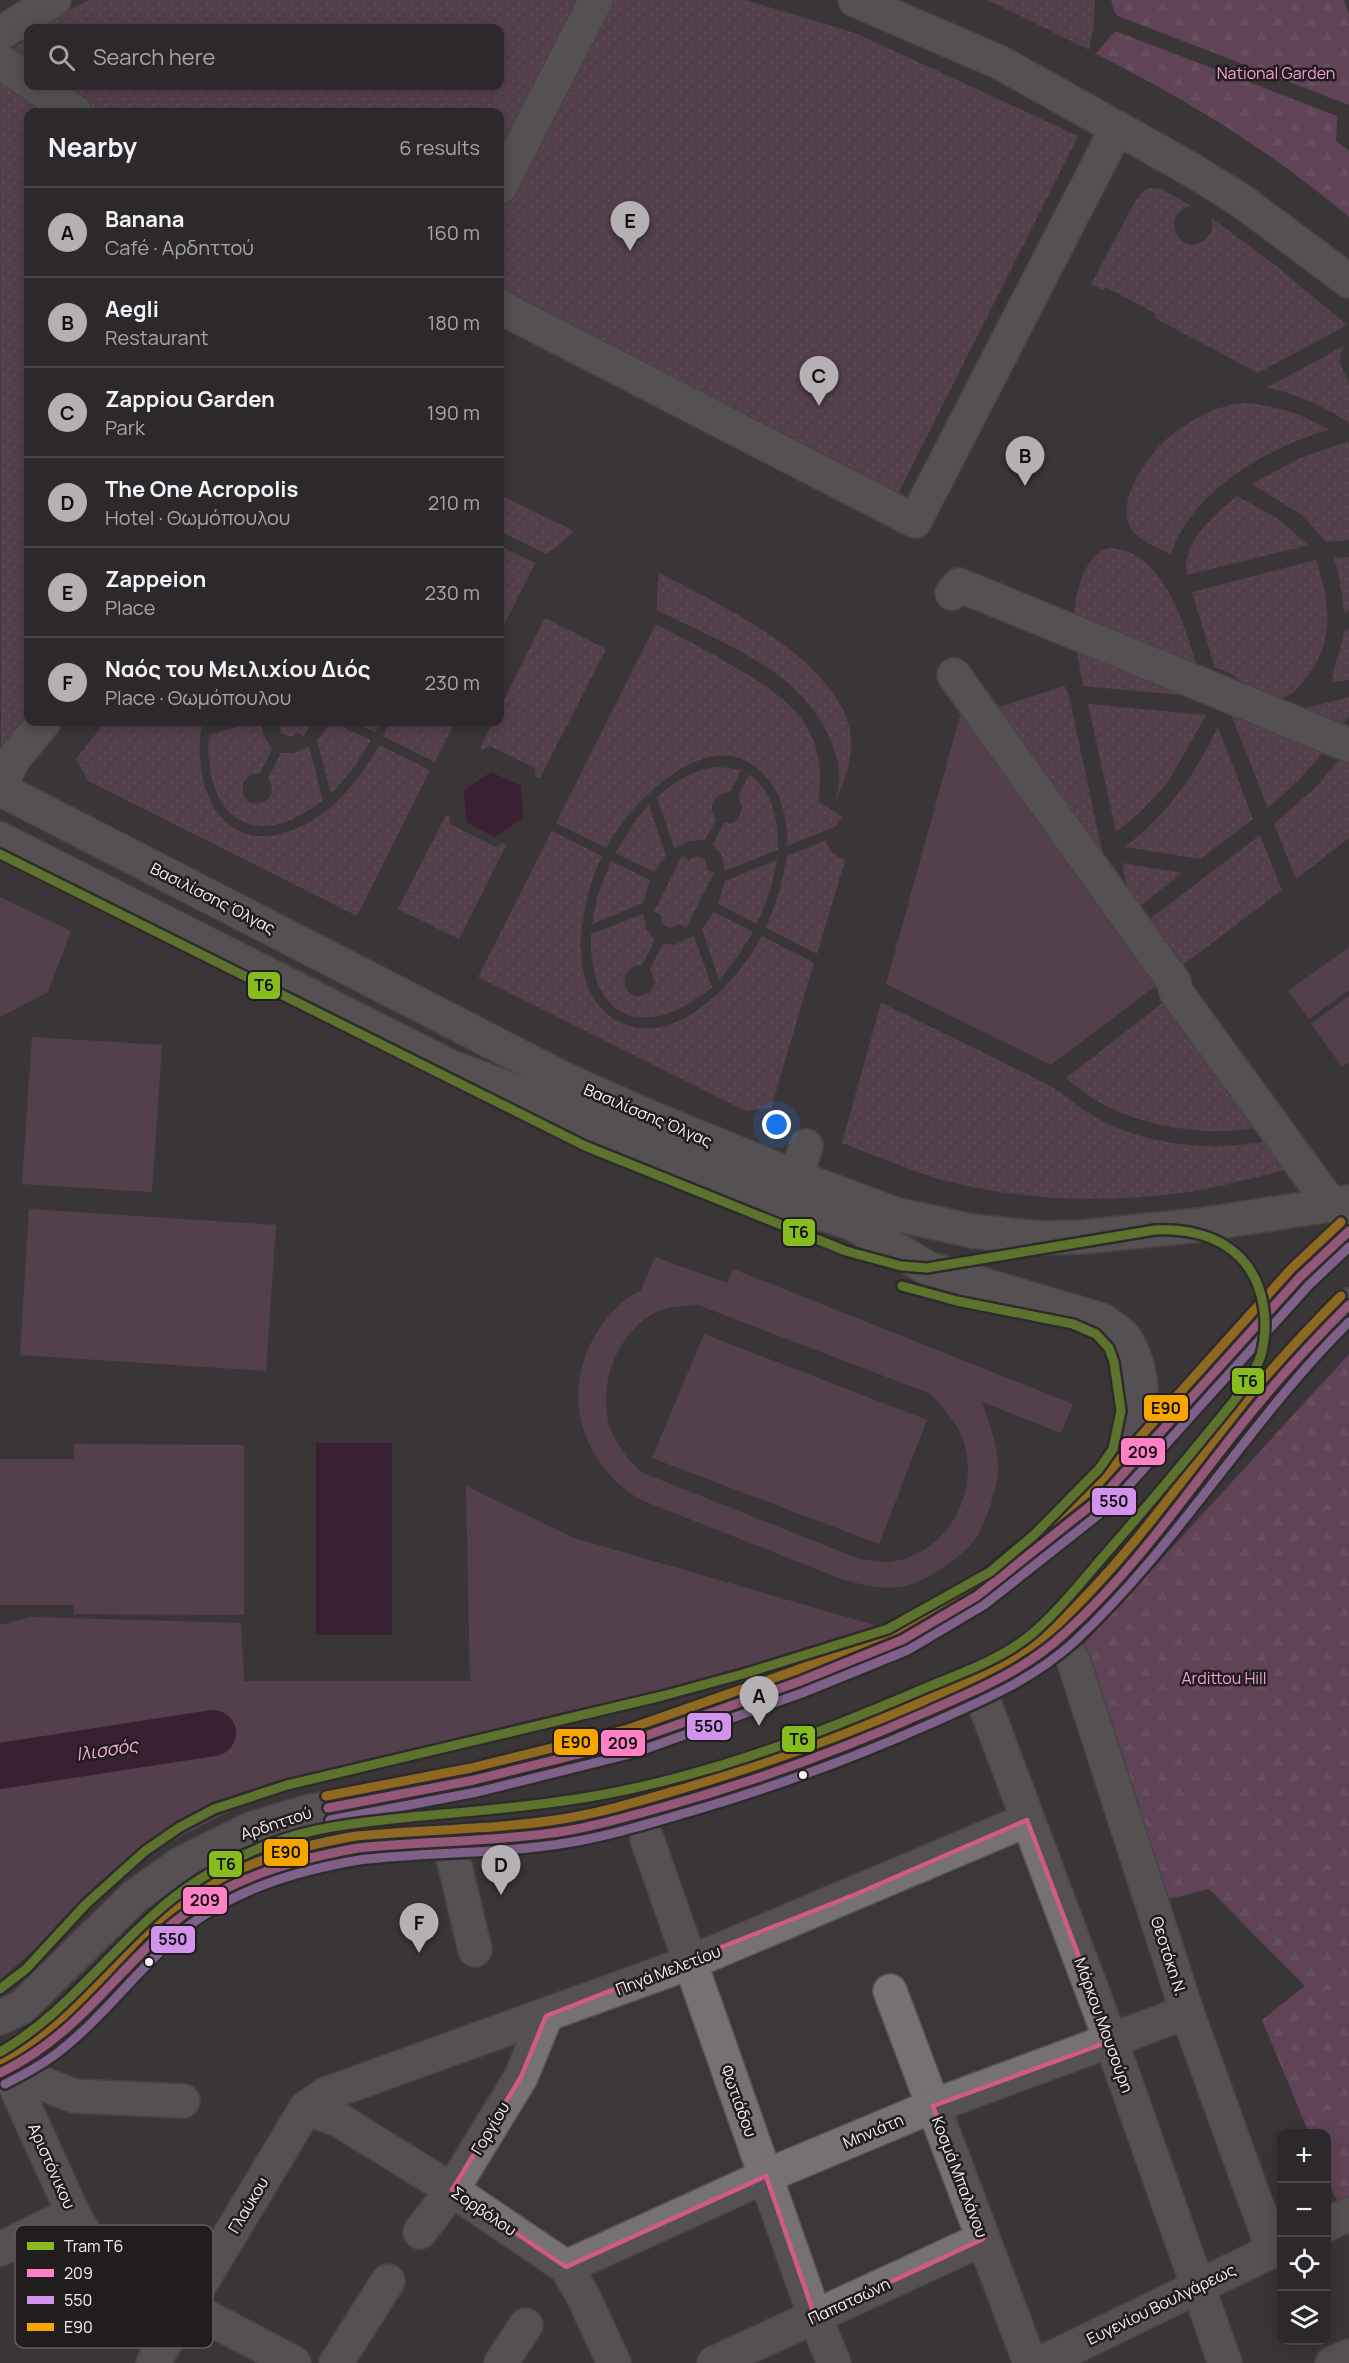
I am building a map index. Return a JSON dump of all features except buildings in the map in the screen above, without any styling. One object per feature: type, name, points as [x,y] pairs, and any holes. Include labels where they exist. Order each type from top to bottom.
[{"type":"main road","name":"Αρδηττού","points":[[0,2018],[22,2007],[135,1896],[182,1863],[253,1828],[307,1812],[474,1780],[631,1741],[798,1682],[902,1640],[977,1596],[1104,1495],[1300,1277],[1349,1231]]},
{"type":"main road","points":[[4,2072],[55,2040],[171,1924],[213,1897],[273,1867],[328,1852],[394,1844],[554,1833],[638,1814],[807,1760],[893,1728],[979,1689],[1022,1666],[1065,1635],[1107,1591],[1198,1481],[1287,1367],[1349,1305]]},
{"type":"street","points":[[0,34],[54,0]]},
{"type":"street","points":[[504,179],[596,0]]},
{"type":"street","points":[[855,0],[1000,63],[1192,170],[1243,202],[1349,281]]},
{"type":"street","points":[[0,61],[24,78]]},
{"type":"street","points":[[41,90],[69,108]]},
{"type":"street","points":[[504,309],[915,521],[1117,128]]},
{"type":"street","points":[[952,593],[959,585],[1349,745]]},
{"type":"street","points":[[954,675],[1174,982],[1176,992],[1340,1203]]},
{"type":"street","points":[[0,787],[14,758],[41,726]]},
{"type":"street","name":"Βασιλίσσης Όλγας","points":[[0,787],[566,1080],[796,1178],[895,1214],[972,1231],[1040,1238],[1082,1237],[1172,1228],[1340,1203]]},
{"type":"street","name":"Βασιλίσσης Όλγας","points":[[0,839],[449,1066],[787,1203],[852,1223],[927,1268],[1102,1320],[1124,1337],[1139,1372],[1142,1391],[1134,1448],[1120,1477]]},
{"type":"street","points":[[796,1178],[806,1146]]},
{"type":"street","name":"Θεοτόκη Ν.","points":[[1073,1659],[1187,2012],[1277,2248]]},
{"type":"street","name":"Μάρκου Μουσούρη","points":[[979,1689],[1111,2041],[1225,2363]]},
{"type":"street","name":"Πηγά Μελετίου","points":[[306,2108],[326,2094],[689,1963],[1027,1820]]},
{"type":"street","name":"Φωτιάδου","points":[[647,1839],[815,2317],[834,2363]]},
{"type":"street","points":[[449,1841],[476,1950]]},
{"type":"street","name":"Κοσμά Μπαλάνου","points":[[890,1991],[1030,2363]]},
{"type":"street","name":"Μηνιάτη","points":[[566,2267],[766,2176],[933,2106],[1187,2012]]},
{"type":"street","name":"Γοργίου","points":[[420,2232],[452,2190],[521,2077],[546,2016]]},
{"type":"street","points":[[4,2072],[74,2096],[183,2101]]},
{"type":"street","name":"Αριστόνικου","points":[[4,2072],[80,2225]]},
{"type":"street","name":"Σορβόλου","points":[[306,2108],[339,2120],[452,2190],[566,2267],[582,2294],[614,2363]]},
{"type":"street","name":"Γλαύκου","points":[[213,2265],[306,2108]]},
{"type":"street","points":[[49,2225],[73,2213]]},
{"type":"street","points":[[1331,2223],[1349,2214]]},
{"type":"street","name":"Παπατσώνη","points":[[714,2363],[983,2239]]},
{"type":"street","points":[[0,2249],[15,2242]]},
{"type":"street","name":"Ευγενίου Βουλγάρεως","points":[[1041,2363],[1277,2248]]},
{"type":"street","points":[[336,2363],[388,2281]]},
{"type":"street","name":"Αριστόνικου","points":[[213,2320],[294,2363]]},
{"type":"street","points":[[501,2363],[526,2325]]},
{"type":"street","name":"Γλαύκου","points":[[153,2363],[162,2348]]},
{"type":"street","points":[[1332,2363],[1349,2356]]},
{"type":"highlighted area","points":[[1027,1820],[1111,2041],[933,2106],[983,2239],[815,2317],[766,2176],[566,2267],[452,2190],[521,2077],[546,2016],[854,1895]]},
{"type":"shaded area","points":[[90,0],[745,0],[855,33],[1078,136],[892,506],[504,308],[504,108],[24,108],[24,720],[1,751],[0,58],[24,41],[24,90],[504,90],[504,24],[49,24]]},
{"type":"shaded area","points":[[988,0],[1095,0],[1094,25],[1089,50]]},
{"type":"shaded area","points":[[1161,189],[1191,206],[1181,210],[1175,217],[1174,225],[1176,233],[1188,244],[1196,244],[1205,240],[1211,230],[1211,218],[1275,265],[1347,325],[1258,373],[1155,318],[1156,314],[1106,287],[1103,290],[1091,284],[1136,200],[1145,190]]},
{"type":"shaded area","points":[[1344,346],[1340,363],[1349,383],[1349,423],[1309,401],[1266,388]]},
{"type":"shaded area","points":[[1245,403],[1288,411],[1329,430],[1282,447],[1235,475],[1195,511],[1181,532],[1171,554],[1148,543],[1133,532],[1127,515],[1127,502],[1138,475],[1156,450],[1174,433],[1199,417],[1226,406]]},
{"type":"shaded area","points":[[1347,442],[1349,444],[1349,540],[1326,542],[1302,515],[1252,484],[1300,458]]},
{"type":"shaded area","points":[[1237,496],[1280,520],[1308,545],[1187,575],[1188,552],[1194,541],[1219,511]]},
{"type":"shaded area","points":[[504,497],[574,531],[546,554],[504,533]]},
{"type":"shaded area","points":[[504,548],[535,563],[504,625]]},
{"type":"shaded area","points":[[1108,548],[1128,552],[1145,562],[1159,577],[1180,616],[1199,674],[1074,623],[1081,580],[1092,560]]},
{"type":"shaded area","points":[[1349,557],[1349,610],[1344,613],[1334,558]]},
{"type":"shaded area","points":[[1316,560],[1327,607],[1326,637],[1322,651],[1315,665],[1293,692],[1283,698],[1262,702],[1235,677],[1215,668],[1192,592]]},
{"type":"shaded area","points":[[659,573],[710,599],[765,632],[814,671],[833,693],[846,717],[851,738],[850,760],[835,801],[839,785],[838,762],[830,739],[817,715],[799,694],[756,660],[657,610]]},
{"type":"shaded area","points":[[545,618],[606,649],[540,778],[536,776],[535,768],[490,746],[480,748],[491,726],[504,726],[504,700]]},
{"type":"shaded area","points":[[656,624],[745,673],[780,697],[794,710],[805,724],[813,740],[818,758],[820,778],[818,801],[842,817],[835,827],[787,846],[787,828],[783,810],[772,784],[745,761],[723,756],[699,760],[676,772],[654,789],[634,808],[606,848],[556,823]]},
{"type":"shaded area","points":[[1349,629],[1349,680],[1333,682],[1333,673],[1344,631]]},
{"type":"shaded area","points":[[1075,642],[1191,696],[1083,686]]},
{"type":"shaded area","points":[[1065,686],[1069,696],[1105,865],[993,709]]},
{"type":"shaded area","points":[[1349,697],[1349,716],[1339,732],[1291,712]]},
{"type":"shaded area","points":[[1088,704],[1206,715],[1168,782],[1141,811],[1116,832]]},
{"type":"shaded area","points":[[1227,704],[1329,746],[1299,780],[1268,808]]},
{"type":"shaded area","points":[[962,709],[1159,983],[1051,1065],[886,984]]},
{"type":"shaded area","points":[[102,726],[202,726],[200,750],[202,776],[210,799],[222,818],[238,831],[259,836],[284,833],[324,813],[351,787],[379,745],[430,770],[357,916],[88,781],[76,759]]},
{"type":"shaded area","points":[[239,726],[262,726],[263,734],[272,749],[260,773],[251,774],[243,782],[243,795],[250,803],[256,804],[266,801],[271,794],[272,789],[268,778],[281,753],[295,753],[309,746],[323,800],[298,816],[276,825],[255,825],[238,819],[225,807],[215,788],[209,764],[209,735]]},
{"type":"shaded area","points":[[280,726],[310,726],[304,736],[297,733],[290,737],[281,733]]},
{"type":"shaded area","points":[[329,726],[341,726],[371,740],[356,765],[331,794],[317,740]]},
{"type":"shaded area","points":[[362,726],[378,726],[375,732]]},
{"type":"shaded area","points":[[388,726],[453,726],[435,762],[383,736]]},
{"type":"shaded area","points":[[1218,727],[1253,819],[1200,859],[1125,847],[1168,807],[1179,793]]},
{"type":"shaded area","points":[[1345,752],[1349,754],[1349,838],[1296,879],[1274,824],[1316,787]]},
{"type":"shaded area","points":[[720,767],[741,770],[730,792],[720,795],[714,801],[712,810],[716,820],[705,840],[688,841],[674,849],[657,797],[686,776]]},
{"type":"shaded area","points":[[491,772],[521,786],[523,818],[495,837],[466,822],[464,790]]},
{"type":"shaded area","points":[[749,774],[764,789],[773,808],[778,850],[725,871],[722,856],[713,844],[724,823],[733,823],[739,817],[742,807],[738,797]]},
{"type":"shaded area","points":[[649,805],[666,856],[654,872],[615,853],[636,820]]},
{"type":"shaded area","points":[[446,815],[450,817],[450,824],[496,847],[502,843],[506,845],[459,939],[398,909]]},
{"type":"shaded area","points":[[552,831],[602,856],[594,875],[583,918],[582,964],[587,985],[597,1003],[613,1018],[635,1027],[657,1028],[679,1021],[700,1008],[737,974],[762,936],[814,963],[771,1108],[746,1111],[478,977]]},
{"type":"shaded area","points":[[1260,835],[1282,890],[1179,968],[1146,922]]},
{"type":"shaded area","points":[[827,840],[826,843],[832,852],[845,861],[817,954],[766,928],[780,890],[787,856]]},
{"type":"shaded area","points":[[682,856],[689,860],[696,857],[702,858],[706,862],[707,870],[714,873],[686,928],[680,924],[669,928],[662,923],[661,915],[654,912]]},
{"type":"shaded area","points":[[777,860],[771,888],[757,924],[718,904],[725,881]]},
{"type":"shaded area","points":[[611,861],[650,880],[643,903],[592,924],[597,897]]},
{"type":"shaded area","points":[[1122,863],[1182,873],[1136,909],[1130,900]]},
{"type":"shaded area","points":[[0,897],[71,931],[48,992],[0,1017]]},
{"type":"shaded area","points":[[714,912],[753,932],[719,980],[702,929]]},
{"type":"shaded area","points":[[643,914],[646,929],[655,940],[642,965],[635,966],[626,974],[627,990],[638,997],[650,992],[655,983],[650,969],[663,944],[674,945],[694,936],[712,987],[688,1004],[666,1014],[645,1017],[626,1014],[611,1004],[600,987],[593,964],[591,934]]},
{"type":"shaded area","points":[[1349,947],[1349,990],[1309,1019],[1288,991]]},
{"type":"shaded area","points":[[1349,996],[1349,1062],[1342,1067],[1311,1024]]},
{"type":"shaded area","points":[[1170,997],[1263,1127],[1204,1131],[1165,1126],[1126,1115],[1102,1104],[1066,1078]]},
{"type":"shaded area","points":[[881,1003],[1050,1086],[1092,1115],[1119,1128],[1162,1141],[1207,1146],[1251,1144],[1273,1140],[1293,1168],[1181,1193],[1099,1199],[1044,1197],[990,1190],[932,1177],[842,1143]]},
{"type":"shaded area","points":[[32,1037],[162,1045],[152,1192],[22,1184]]},
{"type":"shaded area","points":[[29,1209],[276,1225],[266,1371],[20,1355]]},
{"type":"shaded area","points":[[655,1257],[727,1283],[733,1269],[1073,1404],[1061,1433],[982,1402],[995,1442],[998,1468],[990,1506],[978,1535],[958,1556],[919,1581],[892,1588],[863,1585],[841,1579],[639,1499],[617,1482],[601,1464],[584,1432],[580,1414],[578,1397],[584,1361],[591,1343],[612,1312],[641,1290]],"holes":[[[698,1305],[931,1394],[953,1421],[963,1439],[967,1459],[967,1480],[963,1499],[944,1533],[929,1547],[891,1562],[859,1559],[643,1473],[634,1465],[614,1437],[608,1420],[606,1402],[607,1383],[612,1364],[632,1331],[645,1319],[661,1310]]]},
{"type":"shaded area","points":[[704,1334],[927,1420],[879,1544],[652,1458]]},
{"type":"shaded area","points":[[316,1443],[392,1443],[392,1635],[316,1635]]},
{"type":"shaded area","points":[[74,1444],[244,1445],[244,1615],[74,1614],[73,1605],[0,1605],[0,1459],[74,1459]]},
{"type":"shaded area","points":[[466,1486],[574,1538],[888,1629],[753,1671],[272,1789],[132,1862],[0,1980],[0,1625],[31,1617],[241,1623],[244,1681],[470,1681]]},
{"type":"green space","name":"National Garden","points":[[1111,0],[1344,0],[1349,14],[1349,105],[1118,16]]},
{"type":"green space","points":[[1115,31],[1337,116],[1336,141],[1349,151],[1349,217],[1289,170],[1196,108],[1096,54]]},
{"type":"green space","name":"Ardittou Hill","points":[[1349,1354],[1349,2213],[1341,2205],[1331,2187],[1331,2129],[1307,2129],[1262,2020],[1305,1986],[1209,1889],[1169,1899],[1081,1647]]},
{"type":"waterway","name":"Ιλισσός","points":[[0,1766],[213,1733]]},
{"type":"tram line","name":"Τ6","points":[[0,854],[585,1146],[846,1251],[901,1266],[927,1268],[1155,1230],[1194,1233],[1227,1247],[1251,1272],[1259,1289],[1265,1327],[1259,1362],[1233,1402],[1069,1597],[1033,1633],[1008,1651],[966,1671],[794,1741],[661,1782],[550,1803],[342,1825],[275,1842],[225,1864],[179,1893],[132,1935],[42,2023],[0,2052]]},
{"type":"tram line","name":"Τ6","points":[[0,1989],[26,1969],[86,1904],[145,1851],[180,1827],[214,1809],[287,1785],[662,1696],[743,1674],[888,1629],[990,1572],[1034,1535],[1099,1469],[1113,1449],[1121,1411],[1114,1362],[1109,1348],[1096,1334],[1073,1324],[957,1301],[902,1286]]},
{"type":"transit line","name":"Ε90","points":[[326,1796],[471,1768],[628,1729],[794,1671],[897,1629],[970,1586],[1096,1486],[1291,1269],[1341,1222]]},
{"type":"transit line","name":"209","points":[[328,1808],[474,1780],[631,1741],[798,1682],[902,1640],[977,1596],[1104,1495],[1300,1277],[1349,1231]]},
{"type":"transit line","name":"550","points":[[330,1820],[477,1792],[634,1753],[802,1693],[908,1650],[984,1605],[1112,1504],[1309,1285],[1349,1247]]},
{"type":"transit line","name":"Ε90","points":[[0,2060],[40,2035],[58,2020],[163,1916],[214,1882],[240,1869],[296,1849],[356,1836],[536,1823],[626,1805],[747,1768],[835,1737],[921,1702],[1011,1658],[1044,1636],[1083,1600],[1148,1524],[1256,1388],[1341,1296]]},
{"type":"transit line","name":"209","points":[[0,2073],[27,2058],[71,2024],[149,1945],[191,1909],[235,1884],[259,1874],[308,1859],[358,1848],[534,1835],[572,1830],[625,1818],[730,1787],[829,1752],[963,1696],[1017,1669],[1065,1633],[1113,1585],[1158,1532],[1267,1393],[1349,1305]]},
{"type":"transit line","name":"550","points":[[5,2084],[56,2054],[89,2026],[180,1933],[220,1905],[242,1894],[311,1870],[359,1860],[540,1847],[630,1829],[753,1792],[843,1760],[970,1706],[1025,1678],[1059,1655],[1112,1604],[1181,1524],[1278,1400],[1349,1322]]},
{"type":"place","name":"Zappeion","points":[[630,251]]},
{"type":"place","name":"Zappiou Garden","points":[[819,406]]},
{"type":"place","name":"Aegli","points":[[1025,486]]},
{"type":"place","name":"Banana","points":[[759,1726]]},
{"type":"place","name":"The One Acropolis","points":[[501,1895]]},
{"type":"place","name":"Ναός του Μειλιχίου Διός","points":[[419,1953]]}]
